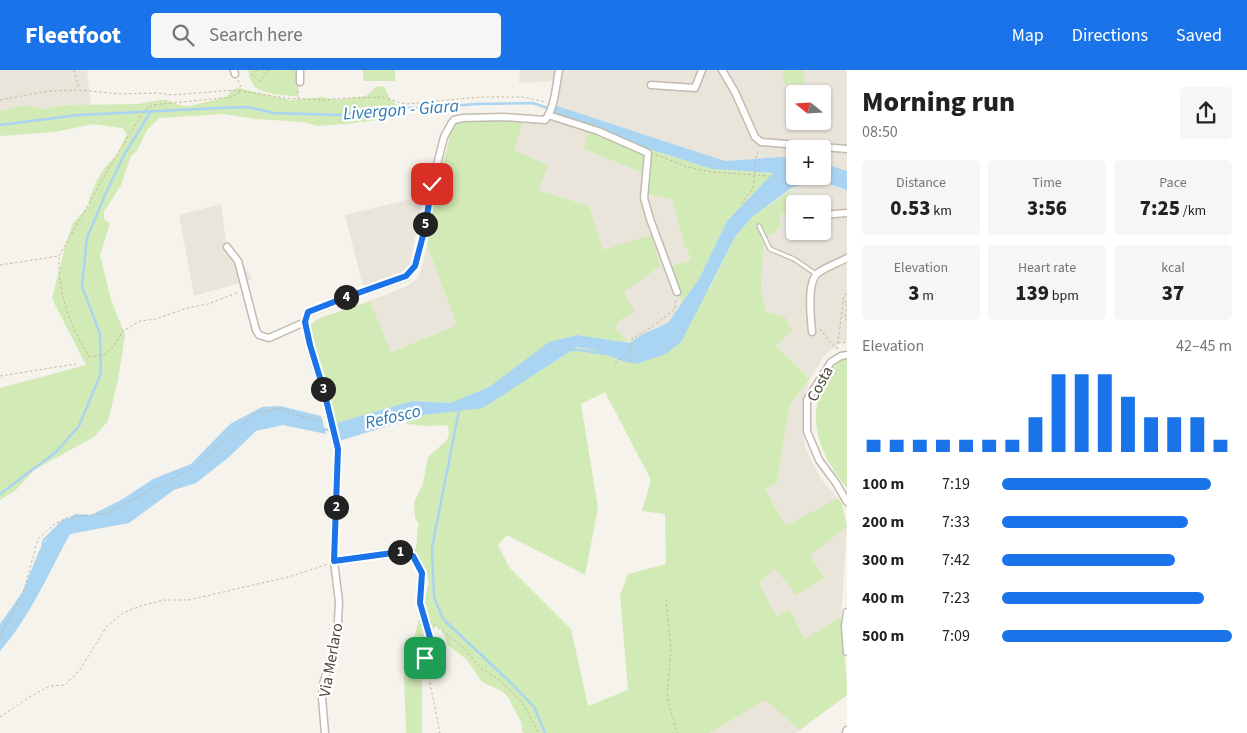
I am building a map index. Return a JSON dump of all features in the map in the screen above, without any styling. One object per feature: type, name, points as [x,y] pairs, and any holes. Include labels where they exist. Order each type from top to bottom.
[{"type":"street","points":[[300,70],[300,82]]},
{"type":"street","points":[[227,247],[238,261],[256,330],[259,334],[269,338],[305,322],[308,312],[406,276],[415,266],[425,228],[432,184],[444,137],[450,124],[454,120],[463,118],[503,117],[545,120],[552,101],[559,70]]},
{"type":"street","points":[[650,85],[695,88],[702,70]]},
{"type":"street","points":[[722,70],[735,92],[754,137],[761,142],[847,149]]},
{"type":"street","points":[[548,115],[598,131],[648,153],[644,198],[677,292]]},
{"type":"street","points":[[831,214],[847,213]]},
{"type":"street","points":[[812,329],[810,300],[816,274],[847,258]]},
{"type":"street","name":"Via Merlaro","points":[[305,322],[338,449],[334,561],[339,602],[337,640],[323,684],[322,698],[325,733]]},
{"type":"street","name":"Costa","points":[[847,355],[830,362],[807,400],[807,431],[818,460],[836,483],[847,502]]},
{"type":"street","points":[[847,612],[845,626],[847,652]]},
{"type":"lane","points":[[759,226],[770,249],[794,259],[816,274]]},
{"type":"path","points":[[74,70],[79,90]]},
{"type":"path","points":[[257,70],[252,75],[260,81],[268,72],[266,70]]},
{"type":"path","points":[[235,72],[242,90]]},
{"type":"path","points":[[0,100],[48,91],[79,90],[120,94],[172,94],[242,90],[285,98],[324,100],[381,97],[406,104],[480,97],[524,97],[552,101]]},
{"type":"path","points":[[242,90],[232,97],[152,105],[144,111],[116,156],[60,256],[59,270],[64,306],[76,333],[90,357],[106,354],[114,346],[123,331],[140,321],[156,319],[187,308],[208,304],[246,289]]},
{"type":"path","points":[[741,204],[753,189],[756,158],[761,142]]},
{"type":"path","points":[[648,153],[688,167],[712,172],[769,176]]},
{"type":"path","points":[[0,265],[60,256]]},
{"type":"path","points":[[615,363],[630,351],[632,339],[675,309],[677,292]]},
{"type":"path","points":[[812,329],[820,328],[836,350],[844,296],[847,294]]},
{"type":"path","points":[[844,302],[847,302],[845,319],[847,319]]},
{"type":"path","points":[[838,342],[847,343]]},
{"type":"path","points":[[0,376],[76,364]]},
{"type":"path","points":[[0,636],[24,590],[38,539],[53,525],[69,517],[105,514],[196,466],[254,414],[281,408],[292,414],[312,420],[332,422]]},
{"type":"path","points":[[0,717],[50,686],[65,685],[79,671],[107,626],[123,614],[143,605],[165,600],[189,600],[292,576],[334,561],[400,552],[413,556],[422,573],[420,603],[431,641],[425,658],[440,733]]},
{"type":"path","points":[[666,599],[671,650],[667,697],[677,733]]},
{"type":"path","points":[[424,617],[463,647],[480,668],[498,679],[522,702],[539,733]]},
{"type":"shaded area","points":[[0,70],[87,70],[91,106],[65,105],[43,109],[28,105],[0,111]]},
{"type":"shaded area","points":[[520,70],[555,70],[553,81],[519,83]]},
{"type":"shaded area","points":[[561,70],[847,70],[847,171],[831,166],[831,140],[786,140],[786,157],[725,161],[554,105]]},
{"type":"shaded area","points":[[552,118],[588,129],[648,176],[672,199],[685,248],[691,261],[672,266],[682,303],[668,323],[641,335],[630,343],[615,328],[619,321],[625,318],[624,292],[603,250],[589,206],[538,190],[513,150],[523,121],[546,124]]},
{"type":"shaded area","points":[[802,185],[831,185],[847,190],[847,341],[839,343],[824,356],[810,379],[776,346],[785,317],[766,312],[761,292],[763,246],[768,237],[782,227],[779,216],[786,202],[786,240],[831,240],[831,195],[789,195],[793,187]]},
{"type":"shaded area","points":[[423,196],[409,269],[401,276],[364,290],[345,215]]},
{"type":"shaded area","points":[[221,204],[226,241],[253,279],[194,296],[179,215]]},
{"type":"shaded area","points":[[427,246],[457,325],[390,352],[370,301],[407,286],[416,280],[420,274]]},
{"type":"shaded area","points":[[810,380],[803,401],[802,416],[805,446],[820,478],[838,498],[786,527],[765,488],[777,483],[790,404]]},
{"type":"shaded area","points":[[847,527],[841,617],[804,639],[790,609],[777,618],[759,583],[775,567],[825,578],[810,555]]},
{"type":"shaded area","points":[[765,700],[800,730],[795,733],[710,733]]},
{"type":"green space","points":[[248,70],[298,70],[298,96],[274,94],[257,89],[250,78]]},
{"type":"green space","points":[[363,70],[395,70],[395,81],[363,81]]},
{"type":"green space","points":[[782,70],[803,70],[804,84],[784,84]]},
{"type":"green space","points":[[377,86],[384,87],[391,100],[397,105],[397,113],[383,119],[317,126],[303,122],[256,119],[224,114],[159,118],[147,130],[137,151],[131,156],[121,185],[104,212],[104,219],[110,224],[100,255],[111,300],[125,335],[118,380],[108,421],[94,437],[34,470],[16,490],[0,500],[0,388],[86,365],[52,299],[73,223],[89,205],[89,199],[98,178],[117,155],[127,134],[122,128],[93,124],[55,132],[0,136],[0,111],[29,105],[43,109],[65,105],[138,104],[160,100],[167,100],[182,106],[190,106],[226,97],[231,91],[238,88],[290,100],[321,97],[336,100],[366,96]]},
{"type":"green space","points":[[502,119],[523,121],[514,150],[548,165],[538,190],[589,206],[603,250],[651,235],[660,266],[624,292],[635,312],[619,321],[615,328],[630,343],[577,335],[550,342],[489,387],[450,403],[412,401],[336,423],[309,326],[317,319],[370,301],[391,352],[457,325],[427,246],[436,191],[454,125],[466,121]]},
{"type":"green space","points":[[588,129],[712,169],[773,173],[727,221],[700,277],[682,303],[672,266],[691,260],[685,248],[672,199],[648,194],[648,175],[584,149]]},
{"type":"green space","points":[[792,189],[789,195],[786,195],[786,210],[779,216],[782,227],[768,237],[763,246],[761,292],[766,312],[785,317],[792,330],[776,346],[810,379],[790,404],[777,483],[765,489],[786,526],[838,498],[842,504],[847,527],[810,555],[825,578],[796,595],[775,568],[759,583],[777,617],[790,609],[804,639],[841,617],[847,695],[800,730],[765,700],[710,733],[524,733],[521,722],[508,697],[502,691],[482,682],[467,660],[448,645],[441,629],[435,626],[422,665],[422,733],[406,733],[404,675],[429,582],[423,565],[414,555],[419,524],[415,518],[414,503],[423,483],[428,457],[447,440],[449,434],[448,425],[407,424],[406,421],[424,415],[484,407],[577,347],[595,350],[622,361],[710,287],[735,237],[752,217]],"holes":[[[605,392],[651,480],[642,511],[665,514],[666,564],[628,574],[620,595],[628,690],[588,706],[571,629],[509,567],[498,545],[507,535],[585,575],[598,508],[581,404]]]},
{"type":"green space","points":[[847,356],[847,488],[829,463],[818,436],[816,422],[820,393],[827,378],[840,360]]},
{"type":"water","points":[[554,105],[725,161],[786,157],[786,185],[802,185],[793,187],[752,217],[735,237],[681,342],[666,354],[636,364],[622,361],[595,350],[577,347],[483,408],[424,415],[339,441],[336,423],[412,401],[450,403],[489,387],[549,342],[577,335],[630,343],[641,335],[668,323],[700,277],[727,221],[773,173],[712,169],[552,118]]},
{"type":"water","points":[[831,166],[847,171],[847,190],[831,185]]},
{"type":"water","points":[[280,406],[321,416],[326,434],[283,425],[256,431],[229,457],[196,483],[174,490],[129,523],[70,534],[30,610],[0,651],[0,624],[22,593],[39,551],[55,528],[75,514],[91,515],[123,499],[153,479],[191,464],[230,424],[262,407]]},
{"type":"waterway","name":"Livergon - Giara","points":[[0,125],[78,115],[248,107],[274,113],[339,115],[383,108],[425,108],[477,104],[533,103],[550,109]]},
{"type":"waterway","points":[[0,494],[56,452],[79,426],[101,373],[100,334],[82,286],[87,238],[124,155],[151,111]]},
{"type":"waterway","name":"Refosco","points":[[569,350],[606,354]]},
{"type":"waterway","points":[[459,410],[432,548],[434,597],[443,619],[534,707],[545,733]]},
{"type":"waterway","name":"Refosco","points":[[322,429],[334,431]]},
{"type":"waterway","name":"Refosco","points":[[42,548],[44,540],[64,520],[70,520]]},
{"type":"route","points":[[425,658],[431,641],[420,603],[422,573],[413,556],[400,552],[381,553],[334,561],[338,449],[305,322],[308,312],[406,276],[415,266],[425,228],[432,184]]}]
